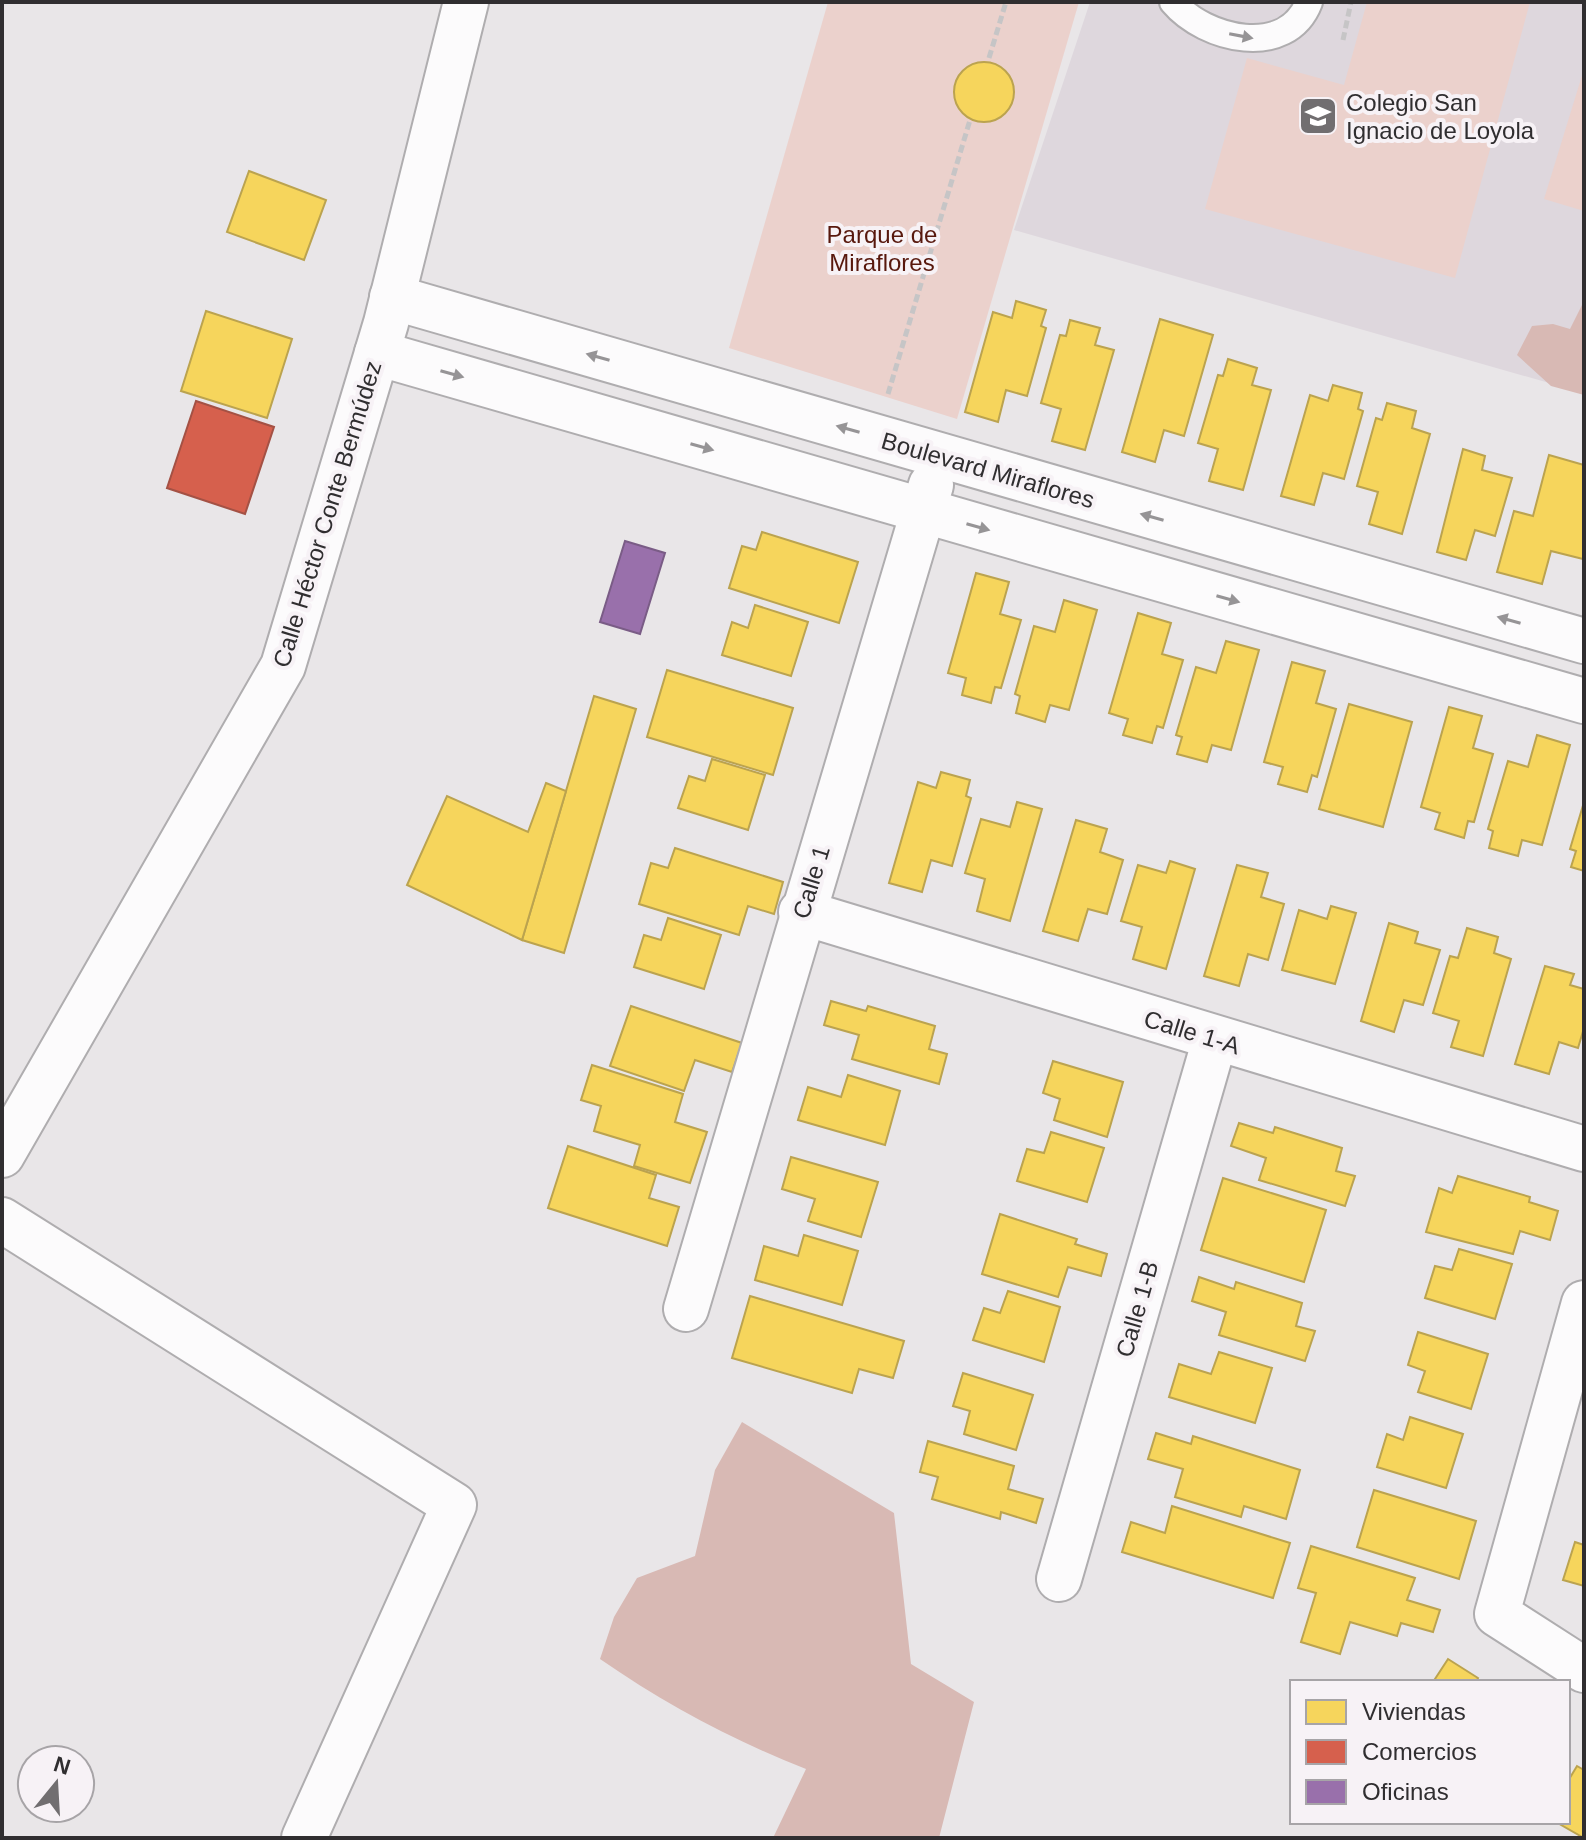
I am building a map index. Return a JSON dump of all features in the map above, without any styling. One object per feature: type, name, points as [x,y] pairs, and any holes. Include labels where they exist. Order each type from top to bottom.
[{"type":"street","name":"Calle Héctor Conte Bermúdez","points":[[2,1155],[283,666],[377,353],[466,2]]},
{"type":"street","name":"Boulevard Miraflores","points":[[392,297],[1584,641]]},
{"type":"street","points":[[377,353],[1584,701]]},
{"type":"street","name":"Calle 1","points":[[686,1309],[801,912],[939,456]]},
{"type":"street","name":"Calle 1-A","points":[[801,912],[1584,1149]]},
{"type":"street","name":"Calle 1-B","points":[[1059,1579],[1215,1039]]},
{"type":"street","points":[[2,1220],[454,1505],[304,1838]]},
{"type":"street","points":[[1584,1303],[1497,1614],[1584,1670]]},
{"type":"lane","points":[[1173,2],[1201,23],[1251,38],[1274,37],[1285,32],[1302,17],[1309,2]]},
{"type":"path","points":[[989,58],[1006,2]]},
{"type":"path","points":[[1343,40],[1351,2]]},
{"type":"path","points":[[875,437],[970,120]]},
{"type":"shaded area","name":"Colegio San Ignacio de Loyola","points":[[1090,2],[1584,2],[1584,393],[1014,230]]},
{"type":"shaded area","points":[[1584,301],[1584,395],[1551,386],[1517,355],[1532,326],[1553,324],[1570,329]]},
{"type":"shaded area","points":[[742,1422],[894,1513],[911,1664],[974,1702],[939,1838],[773,1838],[806,1769],[700,1720],[600,1659],[614,1617],[637,1578],[695,1556],[715,1470]]},
{"type":"green space","name":"Parque de Miraflores","points":[[828,2],[1079,2],[957,419],[729,348]]},
{"type":"green space","points":[[1367,2],[1530,2],[1455,278],[1205,209],[1247,58],[1344,85]]},
{"type":"green space","points":[[1584,69],[1584,211],[1544,199]]},
{"type":"building: Viviendas","points":[[984,62],[995,64],[1005,71],[1012,81],[1012,103],[1005,113],[995,120],[984,122],[973,120],[963,113],[956,103],[954,92],[956,81],[963,71],[973,64]]},
{"type":"building: Viviendas","points":[[249,171],[326,200],[304,260],[227,232]]},
{"type":"building: Viviendas","points":[[1016,301],[1046,310],[1041,326],[1046,328],[1027,396],[1006,390],[998,422],[965,412],[993,312],[1012,318]]},
{"type":"building: Viviendas","points":[[206,311],[292,339],[267,418],[181,391]]},
{"type":"building: Viviendas","points":[[1160,319],[1213,335],[1184,436],[1164,430],[1155,462],[1122,452]]},
{"type":"building: Viviendas","points":[[1070,320],[1100,328],[1095,345],[1114,350],[1085,450],[1052,441],[1061,409],[1041,403],[1060,335],[1066,336]]},
{"type":"building: Viviendas","points":[[1228,359],[1257,368],[1252,385],[1271,390],[1243,490],[1209,481],[1218,449],[1198,443],[1218,375],[1223,376]]},
{"type":"building: Viviendas","points":[[1333,385],[1362,393],[1358,409],[1363,411],[1344,479],[1323,473],[1314,505],[1281,496],[1310,395],[1328,401]]},
{"type":"building: Viviendas","points":[[1387,403],[1416,411],[1412,428],[1430,434],[1402,534],[1369,524],[1378,492],[1357,486],[1376,418],[1382,420]]},
{"type":"building: Viviendas","points":[[1463,449],[1485,456],[1482,470],[1512,478],[1495,536],[1475,530],[1466,560],[1437,552]]},
{"type":"building: Viviendas","points":[[1549,455],[1584,465],[1584,554],[1583,559],[1551,551],[1542,584],[1497,572],[1514,511],[1533,516]]},
{"type":"building: Viviendas","points":[[762,532],[858,562],[839,623],[729,588],[742,546],[756,550]]},
{"type":"building: Viviendas","points":[[976,573],[1009,582],[1000,614],[1021,620],[1001,688],[995,687],[991,703],[962,695],[966,678],[948,673]]},
{"type":"building: Viviendas","points":[[1064,600],[1097,610],[1069,710],[1050,705],[1045,722],[1016,713],[1020,696],[1015,694],[1034,626],[1055,632]]},
{"type":"building: Viviendas","points":[[755,605],[808,622],[791,676],[722,655],[732,622],[748,628]]},
{"type":"building: Viviendas","points":[[1138,613],[1171,623],[1162,654],[1183,660],[1163,728],[1157,726],[1152,743],[1123,735],[1128,719],[1109,713]]},
{"type":"building: Viviendas","points":[[1226,641],[1259,650],[1231,750],[1212,745],[1207,762],[1177,754],[1182,737],[1176,735],[1196,667],[1216,673]]},
{"type":"building: Viviendas","points":[[1292,662],[1325,671],[1316,703],[1336,709],[1317,777],[1312,775],[1307,792],[1278,784],[1283,767],[1264,762]]},
{"type":"building: Viviendas","points":[[667,670],[793,708],[773,775],[647,737]]},
{"type":"building: Viviendas","points":[[594,696],[636,709],[564,953],[522,940]]},
{"type":"building: Viviendas","points":[[1349,704],[1412,722],[1383,827],[1319,809]]},
{"type":"building: Viviendas","points":[[1449,707],[1482,716],[1473,748],[1493,754],[1474,822],[1468,821],[1464,838],[1435,829],[1440,813],[1421,807]]},
{"type":"building: Viviendas","points":[[1537,735],[1570,745],[1542,845],[1522,840],[1518,856],[1489,848],[1493,831],[1488,829],[1508,761],[1528,767]]},
{"type":"building: Viviendas","points":[[712,759],[765,775],[748,830],[678,808],[689,776],[705,781]]},
{"type":"building: Viviendas","points":[[941,772],[970,780],[966,796],[971,798],[952,866],[931,860],[922,892],[889,883],[918,782],[936,788]]},
{"type":"building: Viviendas","points":[[546,783],[566,791],[522,940],[407,885],[447,796],[528,832]]},
{"type":"building: Viviendas","points":[[1017,802],[1042,809],[1010,921],[977,911],[985,879],[965,873],[981,819],[1010,827]]},
{"type":"building: Viviendas","points":[[1584,802],[1584,871],[1571,867],[1576,851],[1570,849]]},
{"type":"building: Viviendas","points":[[1076,820],[1107,829],[1100,852],[1123,860],[1107,914],[1088,909],[1078,941],[1043,931]]},
{"type":"building: Viviendas","points":[[675,848],[783,882],[774,914],[748,906],[739,935],[639,904],[651,863],[668,868]]},
{"type":"building: Viviendas","points":[[1170,861],[1195,869],[1166,969],[1133,959],[1142,927],[1121,921],[1138,865],[1166,873]]},
{"type":"building: Viviendas","points":[[1237,865],[1268,873],[1261,897],[1284,904],[1268,960],[1248,954],[1239,986],[1204,976]]},
{"type":"building: Viviendas","points":[[1331,906],[1356,913],[1335,984],[1282,970],[1299,910],[1327,919]]},
{"type":"building: Viviendas","points":[[668,918],[721,935],[704,989],[634,967],[644,935],[661,940]]},
{"type":"building: Viviendas","points":[[1389,923],[1418,932],[1415,943],[1440,950],[1423,1005],[1404,1000],[1394,1032],[1361,1021]]},
{"type":"building: Viviendas","points":[[1467,928],[1498,937],[1494,953],[1511,959],[1483,1056],[1451,1047],[1459,1021],[1433,1013],[1450,956],[1458,958]]},
{"type":"building: Viviendas","points":[[1545,966],[1574,974],[1570,985],[1584,989],[1584,1028],[1578,1048],[1559,1042],[1549,1074],[1515,1064]]},
{"type":"building: Viviendas","points":[[831,1001],[866,1011],[868,1006],[935,1026],[929,1049],[947,1054],[939,1084],[852,1059],[859,1035],[824,1025]]},
{"type":"building: Viviendas","points":[[631,1006],[742,1043],[732,1072],[695,1060],[684,1091],[610,1066]]},
{"type":"building: Viviendas","points":[[1053,1061],[1123,1082],[1107,1137],[1054,1120],[1060,1099],[1043,1093]]},
{"type":"building: Viviendas","points":[[592,1065],[683,1094],[675,1122],[707,1132],[690,1183],[634,1166],[640,1145],[594,1131],[601,1106],[581,1100]]},
{"type":"building: Viviendas","points":[[848,1075],[900,1091],[885,1145],[798,1120],[808,1087],[841,1097]]},
{"type":"building: Viviendas","points":[[1239,1123],[1273,1133],[1275,1127],[1342,1148],[1336,1171],[1355,1176],[1345,1206],[1259,1180],[1266,1158],[1231,1146]]},
{"type":"building: Viviendas","points":[[1051,1132],[1104,1148],[1087,1202],[1017,1181],[1027,1149],[1044,1153]]},
{"type":"building: Viviendas","points":[[568,1146],[656,1175],[649,1198],[679,1207],[667,1246],[548,1208]]},
{"type":"building: Viviendas","points":[[791,1157],[878,1182],[861,1237],[808,1221],[815,1199],[782,1189]]},
{"type":"building: Viviendas","points":[[1458,1176],[1530,1197],[1529,1202],[1558,1211],[1550,1240],[1520,1231],[1513,1254],[1426,1232],[1439,1188],[1452,1193]]},
{"type":"building: Viviendas","points":[[1223,1178],[1326,1210],[1304,1282],[1201,1250]]},
{"type":"building: Viviendas","points":[[1000,1214],[1077,1239],[1075,1244],[1107,1254],[1101,1276],[1068,1267],[1058,1297],[982,1274]]},
{"type":"building: Viviendas","points":[[804,1235],[858,1251],[842,1305],[755,1280],[764,1246],[798,1256]]},
{"type":"building: Viviendas","points":[[1459,1249],[1512,1264],[1495,1319],[1425,1298],[1435,1266],[1452,1270]]},
{"type":"building: Viviendas","points":[[1199,1277],[1234,1289],[1236,1282],[1302,1303],[1296,1326],[1315,1331],[1305,1361],[1219,1335],[1226,1312],[1192,1301]]},
{"type":"building: Viviendas","points":[[1008,1291],[1060,1307],[1044,1362],[973,1340],[984,1308],[1000,1313]]},
{"type":"building: Viviendas","points":[[750,1296],[904,1341],[893,1378],[859,1369],[852,1393],[732,1358]]},
{"type":"building: Viviendas","points":[[1418,1332],[1488,1354],[1471,1409],[1418,1392],[1425,1371],[1408,1365]]},
{"type":"building: Viviendas","points":[[1219,1352],[1272,1368],[1255,1423],[1169,1397],[1179,1364],[1211,1374]]},
{"type":"building: Viviendas","points":[[963,1373],[1033,1395],[1016,1450],[964,1434],[970,1411],[953,1406]]},
{"type":"building: Viviendas","points":[[1410,1417],[1463,1434],[1446,1488],[1377,1467],[1387,1434],[1403,1440]]},
{"type":"building: Viviendas","points":[[1156,1433],[1191,1444],[1193,1436],[1300,1470],[1286,1519],[1244,1506],[1241,1517],[1175,1497],[1183,1469],[1148,1459]]},
{"type":"building: Viviendas","points":[[928,1441],[1014,1466],[1008,1489],[1043,1499],[1036,1523],[1001,1512],[1000,1519],[932,1499],[938,1477],[920,1472]]},
{"type":"building: Viviendas","points":[[1374,1490],[1476,1521],[1459,1579],[1357,1547]]},
{"type":"building: Viviendas","points":[[1172,1506],[1290,1543],[1273,1598],[1122,1552],[1131,1522],[1165,1533]]},
{"type":"building: Viviendas","points":[[1575,1542],[1584,1545],[1584,1586],[1563,1580]]},
{"type":"building: Viviendas","points":[[1311,1546],[1415,1578],[1407,1600],[1440,1610],[1433,1632],[1401,1623],[1397,1636],[1350,1622],[1340,1654],[1301,1642],[1316,1593],[1298,1588]]},
{"type":"building: Viviendas","points":[[1448,1659],[1478,1678],[1477,1680],[1434,1680]]},
{"type":"building: Viviendas","points":[[1577,1766],[1584,1770],[1584,1838],[1560,1824],[1570,1824],[1570,1778]]},
{"type":"building: Comercios","points":[[196,401],[274,427],[245,514],[167,488]]},
{"type":"building: Oficinas","points":[[625,541],[665,553],[640,634],[600,622]]},
{"type":"place","name":"Colegio San Ignacio de Loyola","points":[[1318,116]]}]
